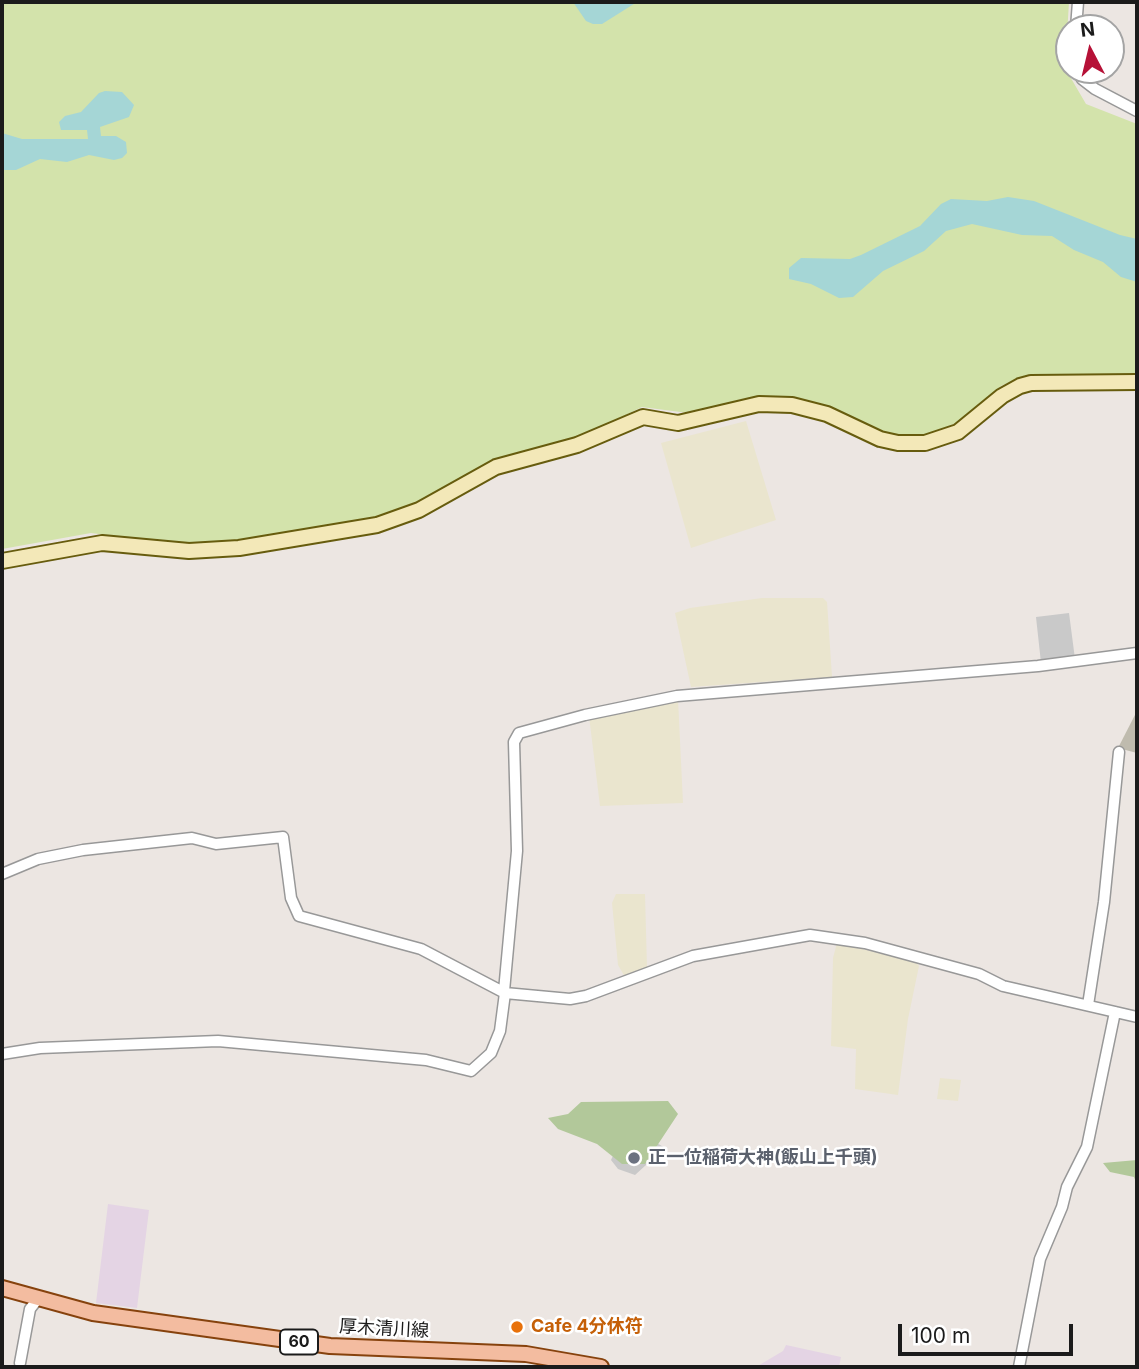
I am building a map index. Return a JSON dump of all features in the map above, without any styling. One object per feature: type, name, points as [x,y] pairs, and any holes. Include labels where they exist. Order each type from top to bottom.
[{"type":"main road","name":"厚木清川線","points":[[2,1288],[37,1300],[93,1313],[330,1346],[526,1354],[601,1367]]},
{"type":"street","points":[[1088,84],[1137,111]]},
{"type":"street","points":[[2,561],[102,543],[189,551],[239,548],[377,525],[419,510],[496,467],[577,445],[643,417],[678,423],[741,407],[778,404],[827,414],[880,439],[898,443],[925,443],[958,432],[1002,396],[1020,386],[1137,382]]},
{"type":"street","points":[[2,1054],[40,1048],[218,1041],[426,1060],[471,1071],[491,1053],[500,1031],[517,851],[514,742],[519,733],[584,715],[677,696],[1038,666],[1137,653]]},
{"type":"street","points":[[1088,1005],[1104,902],[1119,752]]},
{"type":"street","points":[[2,874],[38,859],[83,850],[192,838],[216,844],[284,837],[291,898],[299,916],[421,949],[504,992],[561,999],[586,996],[693,956],[810,935],[878,946],[979,974],[1003,986],[1137,1017]]},
{"type":"street","points":[[1019,1367],[1039,1261],[1062,1207],[1067,1187],[1087,1147],[1115,1012]]},
{"type":"street","points":[[20,1363],[30,1309],[37,1300]]},
{"type":"shaded area","points":[[746,421],[776,520],[691,548],[661,443]]},
{"type":"shaded area","points":[[762,598],[823,598],[827,602],[832,677],[691,687],[675,613],[690,608]]},
{"type":"shaded area","points":[[1069,613],[1075,659],[1041,663],[1036,617]]},
{"type":"shaded area","points":[[678,699],[683,803],[600,806],[589,716]]},
{"type":"shaded area","points":[[1137,711],[1137,753],[1118,748]]},
{"type":"shaded area","points":[[616,894],[645,894],[647,968],[625,977],[618,965],[612,903]]},
{"type":"shaded area","points":[[837,943],[916,962],[919,966],[908,1019],[898,1095],[855,1089],[856,1049],[831,1046],[833,958]]},
{"type":"shaded area","points":[[940,1078],[961,1080],[958,1101],[937,1099]]},
{"type":"shaded area","name":"正一位稲荷大神(飯山上千頭)","points":[[657,1143],[665,1148],[665,1154],[657,1155],[635,1175],[618,1169],[611,1160],[618,1145]]},
{"type":"shaded area","points":[[108,1204],[149,1210],[137,1308],[96,1303]]},
{"type":"shaded area","points":[[786,1345],[841,1357],[839,1367],[756,1367],[783,1351]]},
{"type":"green space","points":[[2,2],[1069,2],[1068,14],[1055,14],[1055,84],[1074,84],[1086,104],[1137,124],[1137,374],[1033,375],[1016,379],[1001,386],[961,421],[929,434],[912,437],[893,436],[823,405],[798,399],[742,399],[688,413],[642,407],[593,431],[479,467],[414,505],[373,519],[228,542],[161,542],[91,533],[2,549]]},
{"type":"green space","points":[[668,1101],[678,1114],[645,1164],[622,1164],[597,1144],[558,1129],[548,1118],[568,1114],[581,1102]]},
{"type":"green space","points":[[1137,1160],[1137,1185],[1134,1177],[1110,1172],[1103,1163]]},
{"type":"water","points":[[573,2],[637,2],[602,24],[593,24],[586,21]]},
{"type":"water","points":[[122,92],[134,105],[129,117],[100,127],[101,136],[116,136],[126,142],[127,153],[122,158],[114,160],[89,155],[67,162],[40,159],[16,170],[2,170],[2,133],[22,139],[88,139],[87,130],[61,130],[59,122],[65,116],[81,112],[99,93]]},
{"type":"water","points":[[1008,197],[1034,201],[1120,235],[1137,239],[1137,282],[1121,277],[1103,262],[1074,250],[1052,236],[1022,235],[972,224],[946,231],[924,251],[883,271],[853,297],[839,298],[811,284],[789,279],[789,268],[801,258],[850,259],[861,255],[920,226],[941,204],[951,199],[987,201]]},
{"type":"place","name":"正一位稲荷大神(飯山上千頭)","points":[[634,1158]]},
{"type":"place","name":"Cafe 4分休符","points":[[517,1327]]}]
